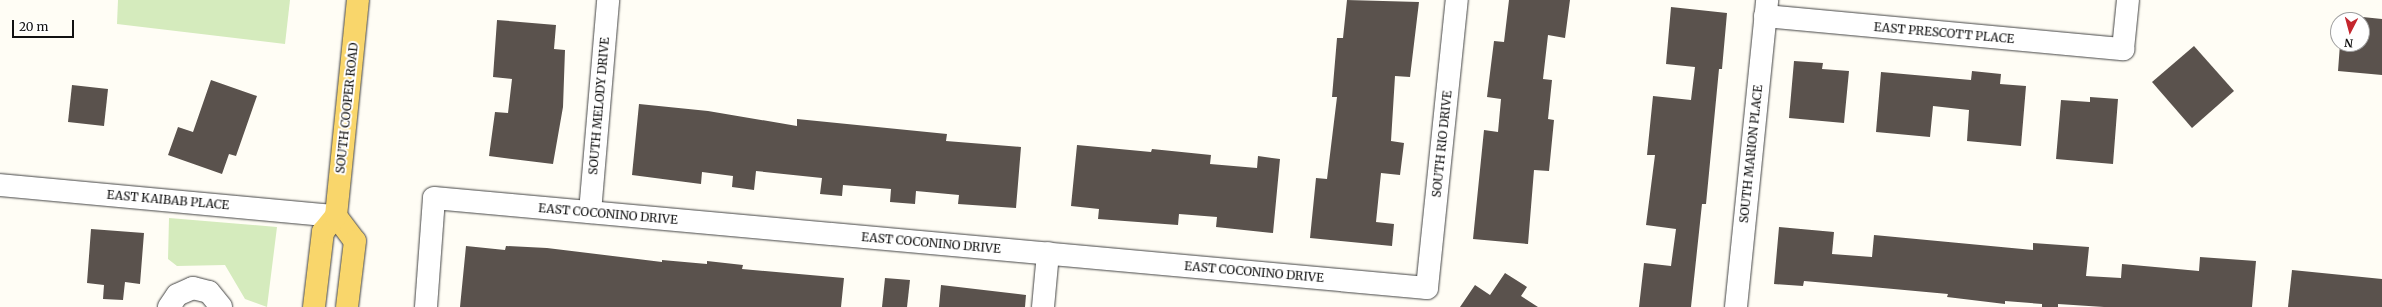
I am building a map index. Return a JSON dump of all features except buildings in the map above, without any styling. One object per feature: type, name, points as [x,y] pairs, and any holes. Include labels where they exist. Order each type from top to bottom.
[{"type":"main road","name":"SOUTH COOPER ROAD","points":[[336,216],[358,0]]},
{"type":"main road","points":[[314,307],[323,232],[336,216],[355,241],[347,307]]},
{"type":"street","name":"SOUTH MELODY DRIVE","points":[[590,212],[608,0]]},
{"type":"street","name":"SOUTH RIO DRIVE","points":[[1427,288],[1457,0]]},
{"type":"street","name":"EAST PRESCOTT PLACE","points":[[1766,8],[2123,49],[2128,0]]},
{"type":"street","name":"SOUTH MARION PLACE","points":[[1736,307],[1766,8]]},
{"type":"street","name":"EAST KAIBAB PLACE","points":[[0,185],[336,216]]},
{"type":"street","name":"EAST COCONINO DRIVE","points":[[426,307],[434,198],[1427,288]]},
{"type":"street","points":[[1044,307],[1048,253]]},
{"type":"street","points":[[169,307],[177,295],[193,288],[209,292],[221,307]]},
{"type":"green space","points":[[118,0],[290,0],[285,44],[117,24]]},
{"type":"green space","points":[[169,218],[277,227],[267,307],[245,299],[225,265],[177,266],[168,259]]}]
